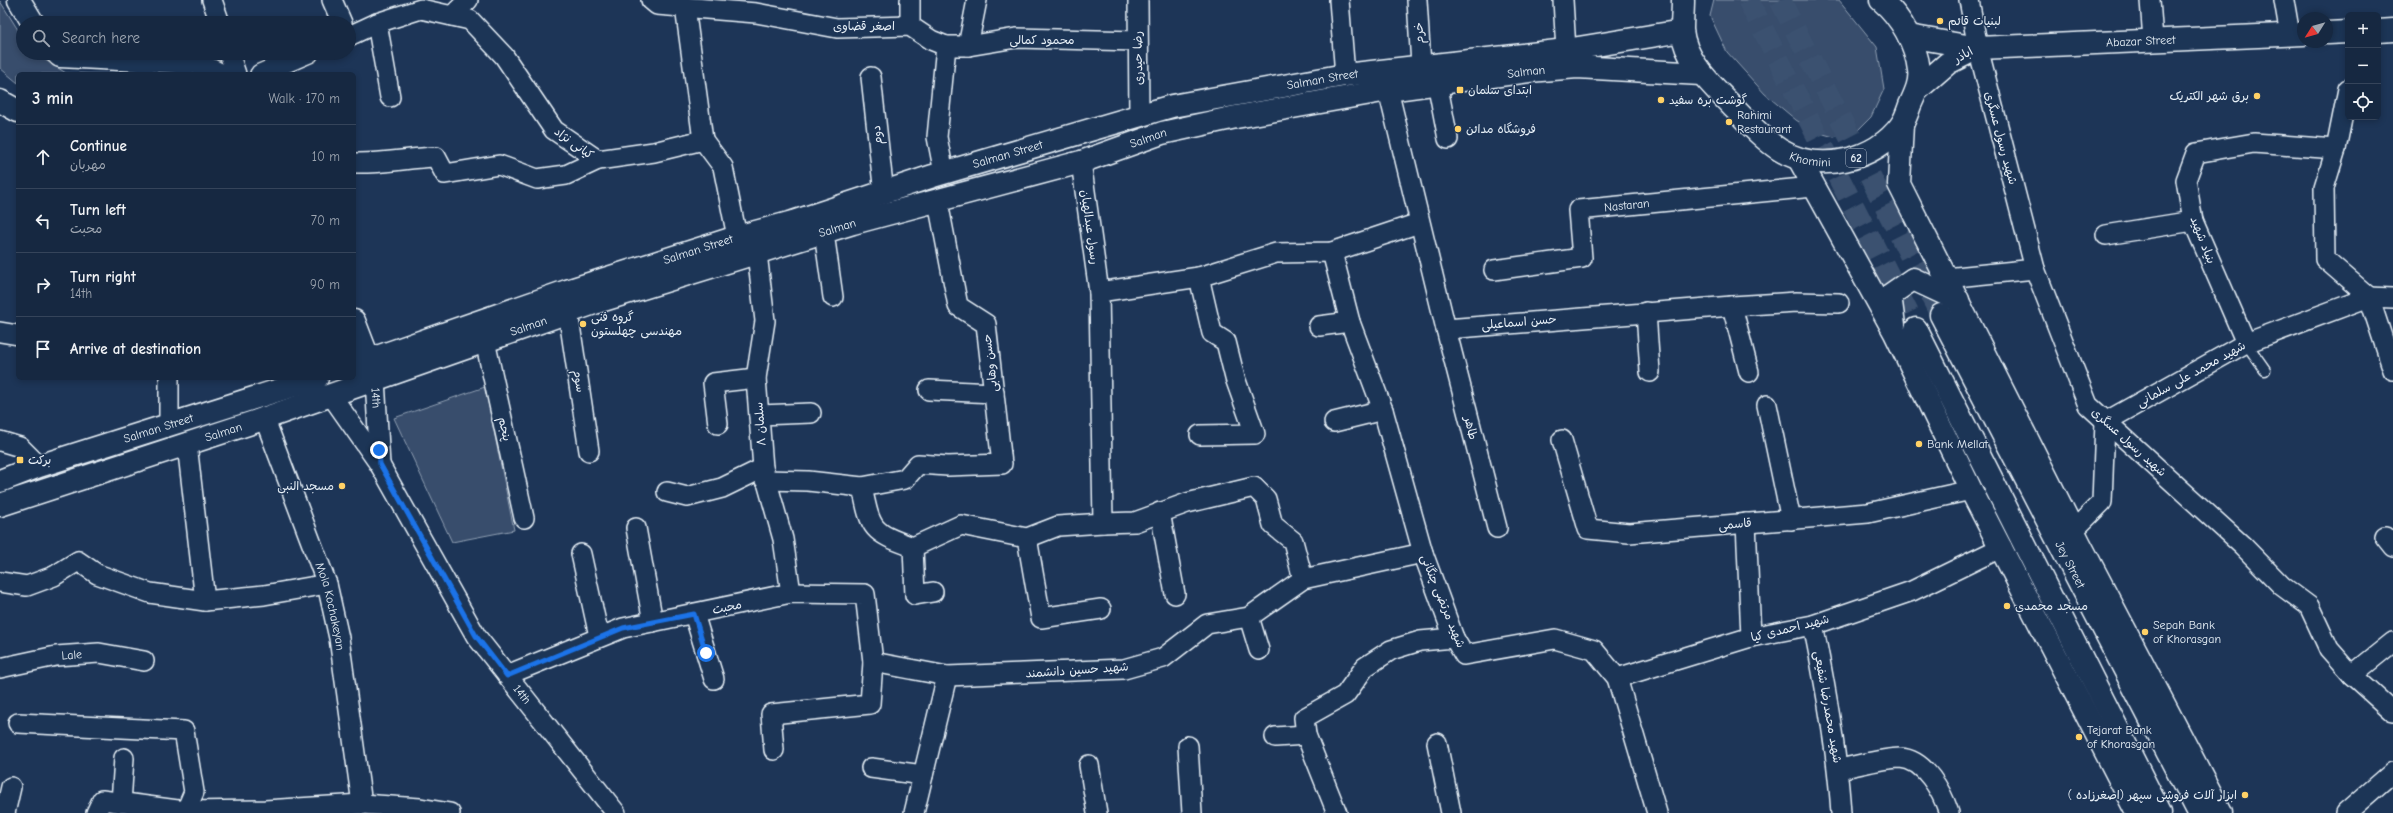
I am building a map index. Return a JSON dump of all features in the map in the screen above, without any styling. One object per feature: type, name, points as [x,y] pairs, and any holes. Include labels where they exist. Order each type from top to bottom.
[{"type":"main road","points":[[19,0],[29,16]]},
{"type":"main road","name":"Khomini","points":[[1683,0],[1682,31],[1688,49],[1701,74],[1763,138],[1780,150],[1799,158],[1828,163],[1856,158],[1882,144],[1902,124],[1917,90],[1919,71],[1909,36],[1890,8],[1881,0]]},
{"type":"main road","points":[[2381,31],[2393,30]]},
{"type":"main road","name":"Salman Street","points":[[366,368],[567,291],[738,237],[885,204],[944,173],[1172,106],[1344,75],[1421,65],[1566,50],[1682,31]]},
{"type":"main road","points":[[2333,33],[2345,32]]},
{"type":"main road","name":"Abazar Street","points":[[1978,48],[2296,34]]},
{"type":"main road","name":"اباذر","points":[[1909,36],[1978,48]]},
{"type":"main road","name":"اباذر","points":[[1917,90],[1948,63],[1978,48]]},
{"type":"main road","points":[[138,60],[197,63],[215,72]]},
{"type":"main road","name":"Salman","points":[[356,373],[366,368],[485,341],[568,312],[824,232],[885,204],[938,202],[1081,162],[1162,133],[1236,117],[1437,82],[1577,67],[1701,74]]},
{"type":"main road","points":[[0,101],[16,110]]},
{"type":"main road","points":[[1902,124],[1899,184],[2074,530],[2221,813]]},
{"type":"main road","points":[[1799,158],[1813,187],[1905,331],[2160,813]]},
{"type":"main road","points":[[1958,300],[1913,279],[1890,295],[1971,490],[2002,547],[2137,813]]},
{"type":"main road","name":"Jey Street","points":[[1941,315],[2199,813]]},
{"type":"main road","points":[[356,330],[366,368]]},
{"type":"main road","name":"Salman Street","points":[[0,481],[39,466],[311,380]]},
{"type":"main road","name":"Salman","points":[[0,506],[264,418],[342,380]]},
{"type":"street","points":[[212,0],[218,16]]},
{"type":"street","points":[[332,0],[339,16]]},
{"type":"street","points":[[452,16],[468,0]]},
{"type":"street","name":"اصغر قضاوی","points":[[651,0],[658,5],[756,13],[837,28],[910,26],[931,40],[946,46]]},
{"type":"street","points":[[910,0],[910,26]]},
{"type":"street","points":[[968,46],[977,0]]},
{"type":"street","name":"رضا حیدری","points":[[1138,0],[1137,41],[1139,116]]},
{"type":"street","points":[[1339,0],[1344,75]]},
{"type":"street","name":"خرم","points":[[1417,0],[1421,65]]},
{"type":"street","points":[[1563,0],[1566,50]]},
{"type":"street","name":"شهید رسول عسگری","points":[[1969,0],[1978,48],[2035,268],[2088,405],[2105,422],[2164,472],[2244,546],[2282,586],[2309,606],[2329,649],[2352,675],[2393,712]]},
{"type":"street","points":[[2150,0],[2153,40]]},
{"type":"street","points":[[2284,0],[2296,34]]},
{"type":"street","points":[[685,7],[703,140],[723,167],[738,237]]},
{"type":"street","name":"کیانی نژاد","points":[[356,33],[377,23],[421,9],[470,20],[504,56],[554,130],[598,160],[654,152],[703,140]]},
{"type":"street","points":[[377,23],[390,97]]},
{"type":"street","name":"محمود کمالی","points":[[946,46],[968,46],[1016,38],[1137,41]]},
{"type":"street","points":[[944,173],[937,137],[946,46]]},
{"type":"street","points":[[231,60],[235,72]]},
{"type":"street","points":[[265,72],[293,60]]},
{"type":"street","name":"دوم","points":[[871,77],[885,204]]},
{"type":"street","points":[[1437,82],[1448,139]]},
{"type":"street","points":[[1388,90],[1418,223],[1446,329]]},
{"type":"street","points":[[2345,104],[2336,149],[2324,188],[2325,259],[2370,297],[2393,370]]},
{"type":"street","name":"بنیاد شهید","points":[[2246,343],[2193,221],[2186,180],[2196,153],[2254,143],[2336,149]]},
{"type":"street","points":[[356,163],[371,164],[409,158],[436,157],[445,174],[500,165],[537,179],[566,175],[598,160]]},
{"type":"street","name":"رسول عبدالهیان","points":[[1081,162],[1100,292],[1103,523]]},
{"type":"street","name":"Nastaran","points":[[1494,270],[1582,258],[1578,210],[1813,187]]},
{"type":"street","name":"حسن وهابی","points":[[862,487],[905,479],[918,464],[948,466],[1002,464],[986,324],[958,306],[938,202]]},
{"type":"street","points":[[2106,234],[2193,221]]},
{"type":"street","points":[[1100,292],[1199,277],[1276,253],[1332,252],[1418,223]]},
{"type":"street","points":[[824,232],[833,297]]},
{"type":"street","name":"شهید مرتضی چنگانی","points":[[1332,252],[1350,322],[1383,410],[1423,553],[1454,638],[1464,654],[1555,639],[1594,650],[1617,678],[1657,813]]},
{"type":"street","name":"سلمان ۸","points":[[757,253],[765,321],[756,378],[764,474],[783,539],[791,593]]},
{"type":"street","points":[[1946,278],[2035,268]]},
{"type":"street","points":[[1199,277],[1212,333],[1226,342],[1235,378],[1255,434],[1200,435]]},
{"type":"street","name":"شهید محمد علی سلمانی","points":[[2105,422],[2246,343],[2370,297],[2393,298]]},
{"type":"street","name":"حسن اسماعیلی","points":[[1446,329],[1732,306],[1796,302],[1839,303]]},
{"type":"street","points":[[1732,306],[1748,372]]},
{"type":"street","name":"سوم","points":[[568,312],[589,451]]},
{"type":"street","points":[[1646,312],[1650,372]]},
{"type":"street","points":[[1319,326],[1350,322]]},
{"type":"street","name":"طاهر","points":[[1446,329],[1497,528]]},
{"type":"street","points":[[0,332],[16,335]]},
{"type":"street","name":"پنجم","points":[[485,341],[524,518]]},
{"type":"street","name":"14th","points":[[366,368],[380,464]]},
{"type":"street","points":[[718,424],[713,383],[756,378]]},
{"type":"street","points":[[169,380],[169,424]]},
{"type":"street","name":"14th","points":[[328,387],[380,464],[476,636],[616,813]]},
{"type":"street","points":[[929,390],[994,393]]},
{"type":"street","points":[[1767,405],[1791,520]]},
{"type":"street","points":[[1334,422],[1383,410]]},
{"type":"street","points":[[759,415],[811,413]]},
{"type":"street","name":"Mola Kochakeyan","points":[[264,418],[327,584],[339,638],[366,809]]},
{"type":"street","points":[[2074,530],[2102,502],[2105,422]]},
{"type":"street","name":"قاسمی","points":[[1562,440],[1588,529],[1630,533],[1868,513],[1971,490]]},
{"type":"street","points":[[0,441],[20,447],[39,466]]},
{"type":"street","points":[[187,444],[205,601]]},
{"type":"street","points":[[667,492],[686,497],[722,488],[764,474],[862,487],[869,521],[884,537],[913,547],[961,525],[1027,538],[1058,526],[1135,522],[1187,503],[1254,487],[1266,499],[1273,525],[1293,541],[1303,579]]},
{"type":"street","points":[[1160,512],[1175,594]]},
{"type":"street","points":[[1746,523],[1751,637]]},
{"type":"street","points":[[636,528],[653,622]]},
{"type":"street","points":[[1027,538],[1040,618],[1101,609]]},
{"type":"street","points":[[913,547],[915,594],[933,592]]},
{"type":"street","name":"شهید احمدی کیا","points":[[1617,678],[1751,637],[1813,625],[1912,591],[2002,547]]},
{"type":"street","name":"شهید حسین دانشمند","points":[[873,662],[947,676],[1124,669],[1163,658],[1207,624],[1249,617],[1303,579],[1423,553]]},
{"type":"street","points":[[581,554],[599,636]]},
{"type":"street","points":[[0,582],[27,586],[54,576],[78,561],[97,574],[150,593],[205,601],[264,595],[327,584]]},
{"type":"street","name":"محبت","points":[[507,676],[599,636],[623,628],[791,593],[865,594],[873,662]]},
{"type":"street","points":[[694,614],[714,679]]},
{"type":"street","points":[[1249,617],[1259,650]]},
{"type":"street","name":"شهید محمدرضا شفیعی","points":[[1813,625],[1832,716],[1841,813]]},
{"type":"street","points":[[1337,813],[1306,735],[1304,718],[1345,695],[1365,667],[1391,650],[1420,641],[1454,638]]},
{"type":"street","points":[[2352,675],[2393,642]]},
{"type":"street","name":"Lale","points":[[0,668],[56,656],[99,653],[144,661]]},
{"type":"street","points":[[774,750],[771,714],[870,704],[873,662]]},
{"type":"street","points":[[914,813],[947,676]]},
{"type":"street","points":[[18,723],[184,731],[194,792],[185,812]]},
{"type":"street","points":[[1276,737],[1306,735]]},
{"type":"street","points":[[1437,743],[1450,813]]},
{"type":"street","points":[[1188,746],[1192,813]]},
{"type":"street","points":[[121,803],[124,758]]},
{"type":"street","points":[[1838,768],[1901,758],[1922,766],[1944,800],[1948,813]]},
{"type":"street","points":[[1089,765],[1097,813]]},
{"type":"street","points":[[871,768],[923,775]]},
{"type":"street","points":[[2346,813],[2391,777]]},
{"type":"street","points":[[5,813],[11,787]]},
{"type":"street","points":[[96,813],[102,800],[185,812],[265,812],[420,808],[450,813]]},
{"type":"lane","points":[[2246,343],[2265,370]]},
{"type":"shaded area","points":[[1714,0],[1839,0],[1877,47],[1884,89],[1871,117],[1857,131],[1834,137],[1813,131],[1796,120],[1765,94],[1727,52],[1710,16]]},
{"type":"shaded area","points":[[0,1],[16,27],[16,60],[45,60],[64,72],[16,72],[16,81],[0,68]]},
{"type":"shaded area","points":[[485,387],[514,530],[452,542],[394,418]]},
{"type":"tunnel","points":[[1748,0],[1916,329]]},
{"type":"tunnel","points":[[1780,0],[1941,315]]},
{"type":"place","name":"لبنیات قائم","points":[[1940,21]]},
{"type":"place","name":"ابتدای سلمان","points":[[1460,90]]},
{"type":"place","name":"برق شهر الکتریک","points":[[2257,96]]},
{"type":"place","name":"گوشت بره سفید","points":[[1661,100]]},
{"type":"place","name":"Rahimi Restaurant","points":[[1729,122]]},
{"type":"place","name":"فروشگاه مدائن","points":[[1458,129]]},
{"type":"place","name":"گروه فنی مهندسی چهلستون","points":[[583,324]]},
{"type":"place","name":"Bank Mellat","points":[[1919,444]]},
{"type":"place","name":"برکت","points":[[20,460]]},
{"type":"place","name":"مسجد النبی","points":[[342,486]]},
{"type":"place","name":"مسجد محمدی","points":[[2007,606]]},
{"type":"place","name":"Sepah Bank of Khorasgan","points":[[2145,632]]},
{"type":"place","name":"Tejarat Bank of Khorasgan","points":[[2079,737]]},
{"type":"place","name":"ابزار آلات فروشی سپهر (اصغرزاده )","points":[[2245,795]]},
{"type":"route","points":[[379,450],[380,464],[476,636],[507,676],[599,636],[623,628],[694,614],[706,653]]}]
